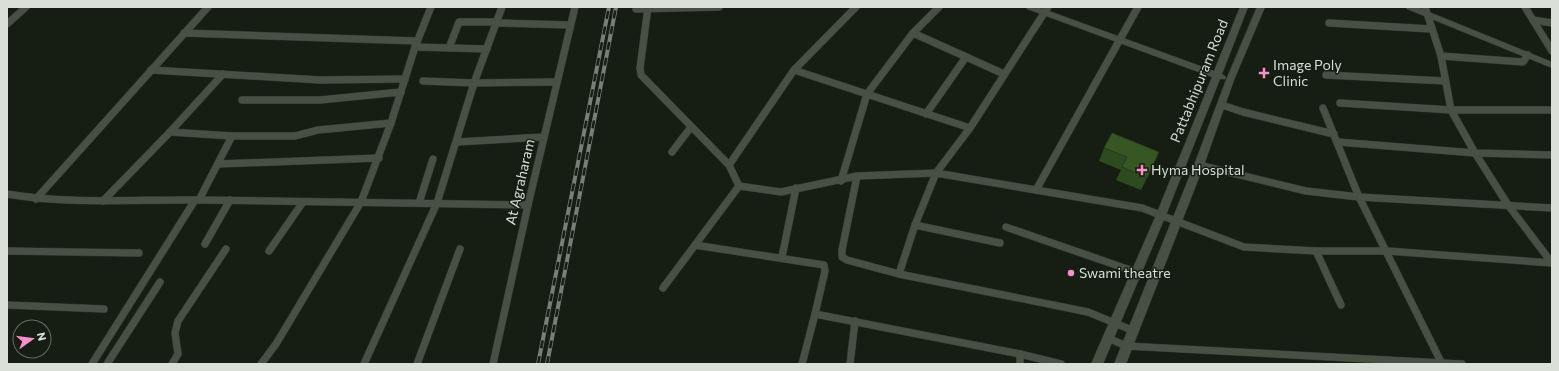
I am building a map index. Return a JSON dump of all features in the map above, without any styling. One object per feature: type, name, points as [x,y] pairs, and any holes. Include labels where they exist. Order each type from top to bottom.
[{"type":"street","points":[[7,24],[26,7]]},
{"type":"street","points":[[36,199],[208,7]]},
{"type":"street","points":[[261,364],[276,344],[361,202],[379,158],[416,44],[431,7]]},
{"type":"street","points":[[364,364],[437,203],[474,83],[502,7]]},
{"type":"street","name":"At Agraharam","points":[[493,364],[574,7]]},
{"type":"street","points":[[636,9],[719,7]]},
{"type":"street","points":[[729,166],[794,70],[856,7]]},
{"type":"street","points":[[841,180],[867,94],[913,33],[939,7]]},
{"type":"street","points":[[1030,7],[1046,10],[1230,80]]},
{"type":"street","points":[[1036,190],[1138,7]]},
{"type":"street","name":"Pattabhipuram Road","points":[[1098,364],[1161,215],[1244,7]]},
{"type":"street","name":"Pattabhipuram Road","points":[[1120,364],[1177,222],[1222,105],[1230,80],[1261,7]]},
{"type":"street","points":[[1410,7],[1426,10],[1552,65]]},
{"type":"street","points":[[1525,7],[1552,51]]},
{"type":"street","points":[[648,8],[640,68],[641,76],[729,166],[739,186]]},
{"type":"street","points":[[899,274],[915,224],[936,173],[970,128],[1046,10]]},
{"type":"street","points":[[1426,10],[1431,30],[1441,56],[1451,110],[1474,153],[1508,205],[1552,263]]},
{"type":"street","points":[[1533,20],[1552,22]]},
{"type":"street","points":[[449,48],[459,22],[570,25]]},
{"type":"street","points":[[1329,23],[1431,30]]},
{"type":"street","points":[[184,33],[416,44],[449,48],[487,49]]},
{"type":"street","points":[[913,33],[1004,74]]},
{"type":"street","points":[[1441,56],[1523,62],[1528,55]]},
{"type":"street","points":[[926,114],[966,57]]},
{"type":"street","points":[[151,70],[320,80],[405,79]]},
{"type":"street","points":[[794,70],[970,128]]},
{"type":"street","points":[[103,201],[170,132],[223,74]]},
{"type":"street","points":[[1326,75],[1445,81]]},
{"type":"street","points":[[423,81],[474,83],[557,82]]},
{"type":"street","points":[[242,100],[320,100],[401,92]]},
{"type":"street","points":[[1340,103],[1451,110],[1552,110]]},
{"type":"street","points":[[1222,105],[1243,112],[1334,134]]},
{"type":"street","points":[[1323,108],[1359,197],[1442,363]]},
{"type":"street","points":[[170,132],[232,136],[295,136],[318,130],[391,122]]},
{"type":"street","points":[[672,152],[691,127]]},
{"type":"street","points":[[92,364],[127,307],[157,264],[197,200],[232,136]]},
{"type":"street","points":[[457,142],[544,137]]},
{"type":"street","points":[[1338,142],[1474,153],[1552,155]]},
{"type":"street","points":[[218,164],[379,158]]},
{"type":"street","points":[[419,202],[433,159]]},
{"type":"street","points":[[1199,164],[1306,191],[1359,197],[1552,208]]},
{"type":"street","points":[[739,186],[781,192],[857,176],[936,173],[1142,208],[1244,247],[1316,251],[1387,251],[1552,263]]},
{"type":"street","points":[[857,176],[842,250],[842,257],[847,260],[899,274],[1088,312],[1134,331]]},
{"type":"street","points":[[663,288],[739,186]]},
{"type":"street","points":[[782,258],[796,188]]},
{"type":"street","points":[[7,194],[36,199],[103,201],[230,200],[528,205]]},
{"type":"street","points":[[206,244],[230,200]]},
{"type":"street","points":[[269,251],[303,202]]},
{"type":"street","points":[[915,224],[1000,243]]},
{"type":"street","points":[[1006,227],[1136,272]]},
{"type":"street","points":[[695,245],[824,265],[825,270],[802,364]]},
{"type":"street","points":[[172,364],[178,354],[175,333],[178,320],[226,249]]},
{"type":"street","points":[[417,364],[460,249]]},
{"type":"street","points":[[7,251],[138,253]]},
{"type":"street","points":[[1316,251],[1340,305]]},
{"type":"street","points":[[107,364],[160,282]]},
{"type":"street","points":[[7,305],[104,309]]},
{"type":"street","points":[[814,314],[1020,354],[1062,364]]},
{"type":"street","points":[[850,364],[855,321]]},
{"type":"street","points":[[1108,338],[1126,346],[1462,364]]},
{"type":"street","points":[[1020,354],[1020,364]]},
{"type":"building","points":[[1112,133],[1159,152],[1147,178],[1122,167],[1127,157],[1104,148]]},
{"type":"railway","points":[[538,364],[609,7]]},
{"type":"railway","points":[[547,364],[616,7]]},
{"type":"place","name":"Image Poly Clinic","points":[[1264,73]]},
{"type":"place","name":"Hyma Hospital","points":[[1142,170]]},
{"type":"place","name":"Swami theatre","points":[[1071,273]]}]
